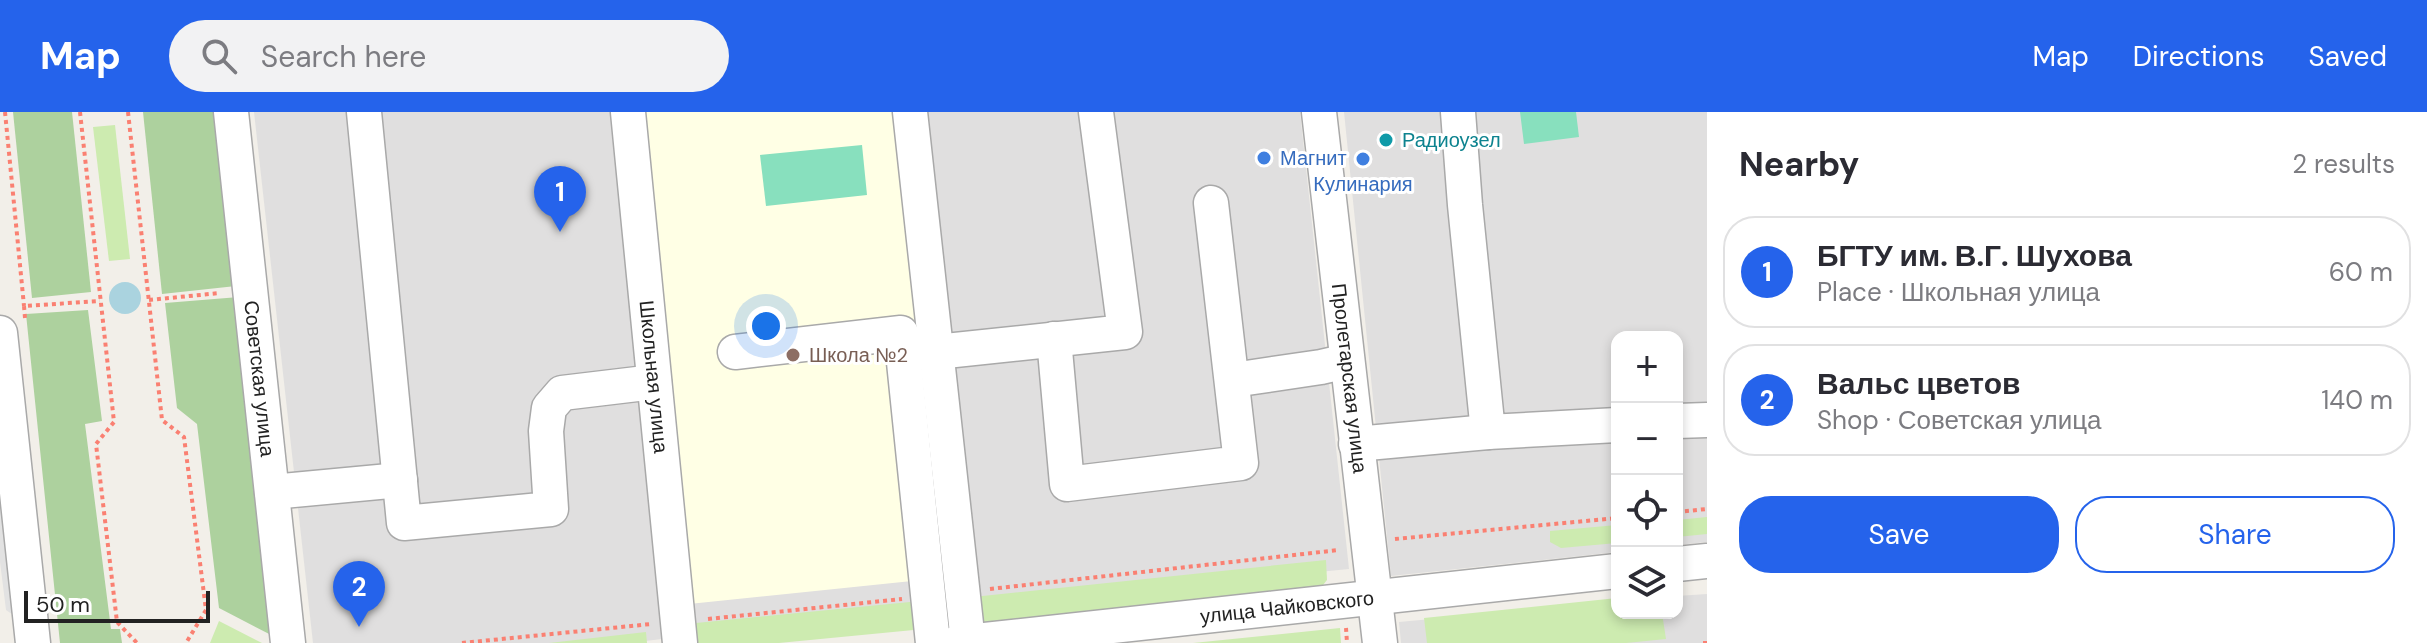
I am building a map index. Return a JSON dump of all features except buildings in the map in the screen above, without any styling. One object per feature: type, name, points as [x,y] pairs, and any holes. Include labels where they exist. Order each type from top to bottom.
[{"type":"street","name":"Советская улица","points":[[231,112],[288,643]]},
{"type":"street","points":[[364,112],[404,523],[551,509],[546,431],[549,408],[562,393],[654,382]]},
{"type":"street","name":"Школьная улица","points":[[628,112],[680,643]]},
{"type":"street","points":[[910,112],[936,352],[962,642]]},
{"type":"street","points":[[936,352],[1125,332],[1096,112]]},
{"type":"street","name":"Пролетарская улица","points":[[1319,112],[1380,643]]},
{"type":"street","points":[[1458,112],[1488,432]]},
{"type":"street","points":[[1054,339],[1067,484],[1241,463],[1211,203]]},
{"type":"street","points":[[13,327],[33,643]]},
{"type":"street","points":[[735,352],[901,333],[933,643]]},
{"type":"street","points":[[1233,380],[1347,361]]},
{"type":"street","points":[[1683,421],[1707,420]]},
{"type":"street","points":[[1356,444],[1611,425]]},
{"type":"street","points":[[272,492],[400,480]]},
{"type":"street","points":[[1683,563],[1707,561]]},
{"type":"street","name":"улица Чайковского","points":[[962,642],[1161,632],[1373,598],[1611,572]]},
{"type":"path","points":[[5,112],[24,306],[13,327]]},
{"type":"path","points":[[80,112],[114,422],[96,444],[117,622],[137,643]]},
{"type":"path","points":[[128,112],[162,420],[184,437],[206,610],[186,643]]},
{"type":"path","points":[[149,300],[250,290]]},
{"type":"path","points":[[24,306],[100,301]]},
{"type":"path","points":[[1683,511],[1707,509]]},
{"type":"path","points":[[1394,539],[1611,519]]},
{"type":"shaded area","points":[[254,112],[620,112],[678,637],[629,643],[313,643]]},
{"type":"shaded area","points":[[640,112],[1300,112],[1349,569],[691,633]]},
{"type":"shaded area","name":"Школа №2","points":[[642,112],[899,112],[941,578],[689,604]]},
{"type":"shaded area","points":[[1344,112],[1707,112],[1707,542],[1683,544],[1683,331],[1611,331],[1611,553],[1391,576]]},
{"type":"shaded area","points":[[0,403],[25,623],[6,610],[0,562]]},
{"type":"shaded area","points":[[1707,594],[1707,643],[1401,643],[1399,622],[1611,603],[1611,619],[1683,619],[1683,596]]},
{"type":"green space","points":[[13,112],[72,112],[91,292],[32,298]]},
{"type":"green space","points":[[143,112],[218,112],[236,286],[162,294]]},
{"type":"green space","points":[[1520,112],[1576,112],[1579,137],[1524,144]]},
{"type":"green space","points":[[115,125],[130,259],[109,261],[93,127]]},
{"type":"green space","points":[[862,145],[867,195],[766,206],[760,155]]},
{"type":"green space","points":[[239,297],[275,637],[219,608],[197,424],[177,408],[165,303]]},
{"type":"green space","points":[[88,310],[102,421],[85,424],[111,629],[120,629],[122,643],[60,643],[26,314]]},
{"type":"green space","points":[[1707,517],[1707,534],[1683,536],[1683,519]]},
{"type":"green space","points":[[1611,526],[1611,544],[1561,548],[1550,542],[1550,531]]},
{"type":"green space","points":[[1326,560],[1327,580],[1319,590],[976,624],[973,597]]},
{"type":"green space","points":[[1611,599],[1611,619],[1663,619],[1666,639],[1626,643],[1427,643],[1424,618]]},
{"type":"green space","points":[[920,601],[924,629],[779,643],[688,643],[686,624]]},
{"type":"green space","points":[[219,621],[262,643],[210,643]]},
{"type":"green space","points":[[1340,628],[1341,643],[1193,643]]},
{"type":"green space","points":[[646,632],[647,643],[549,643]]},
{"type":"water","points":[[125,282],[136,287],[141,298],[136,309],[125,314],[114,309],[109,298],[114,287]]},
{"type":"place","name":"Радиоузел","points":[[1386,140]]},
{"type":"place","name":"Магнит","points":[[1264,158]]},
{"type":"place","name":"Кулинария","points":[[1363,159]]},
{"type":"place","name":"БГТУ им. В.Г. Шухова","points":[[560,232]]},
{"type":"place","name":"Школа №2","points":[[793,355]]},
{"type":"place","name":"Вальс цветов","points":[[359,627]]}]
